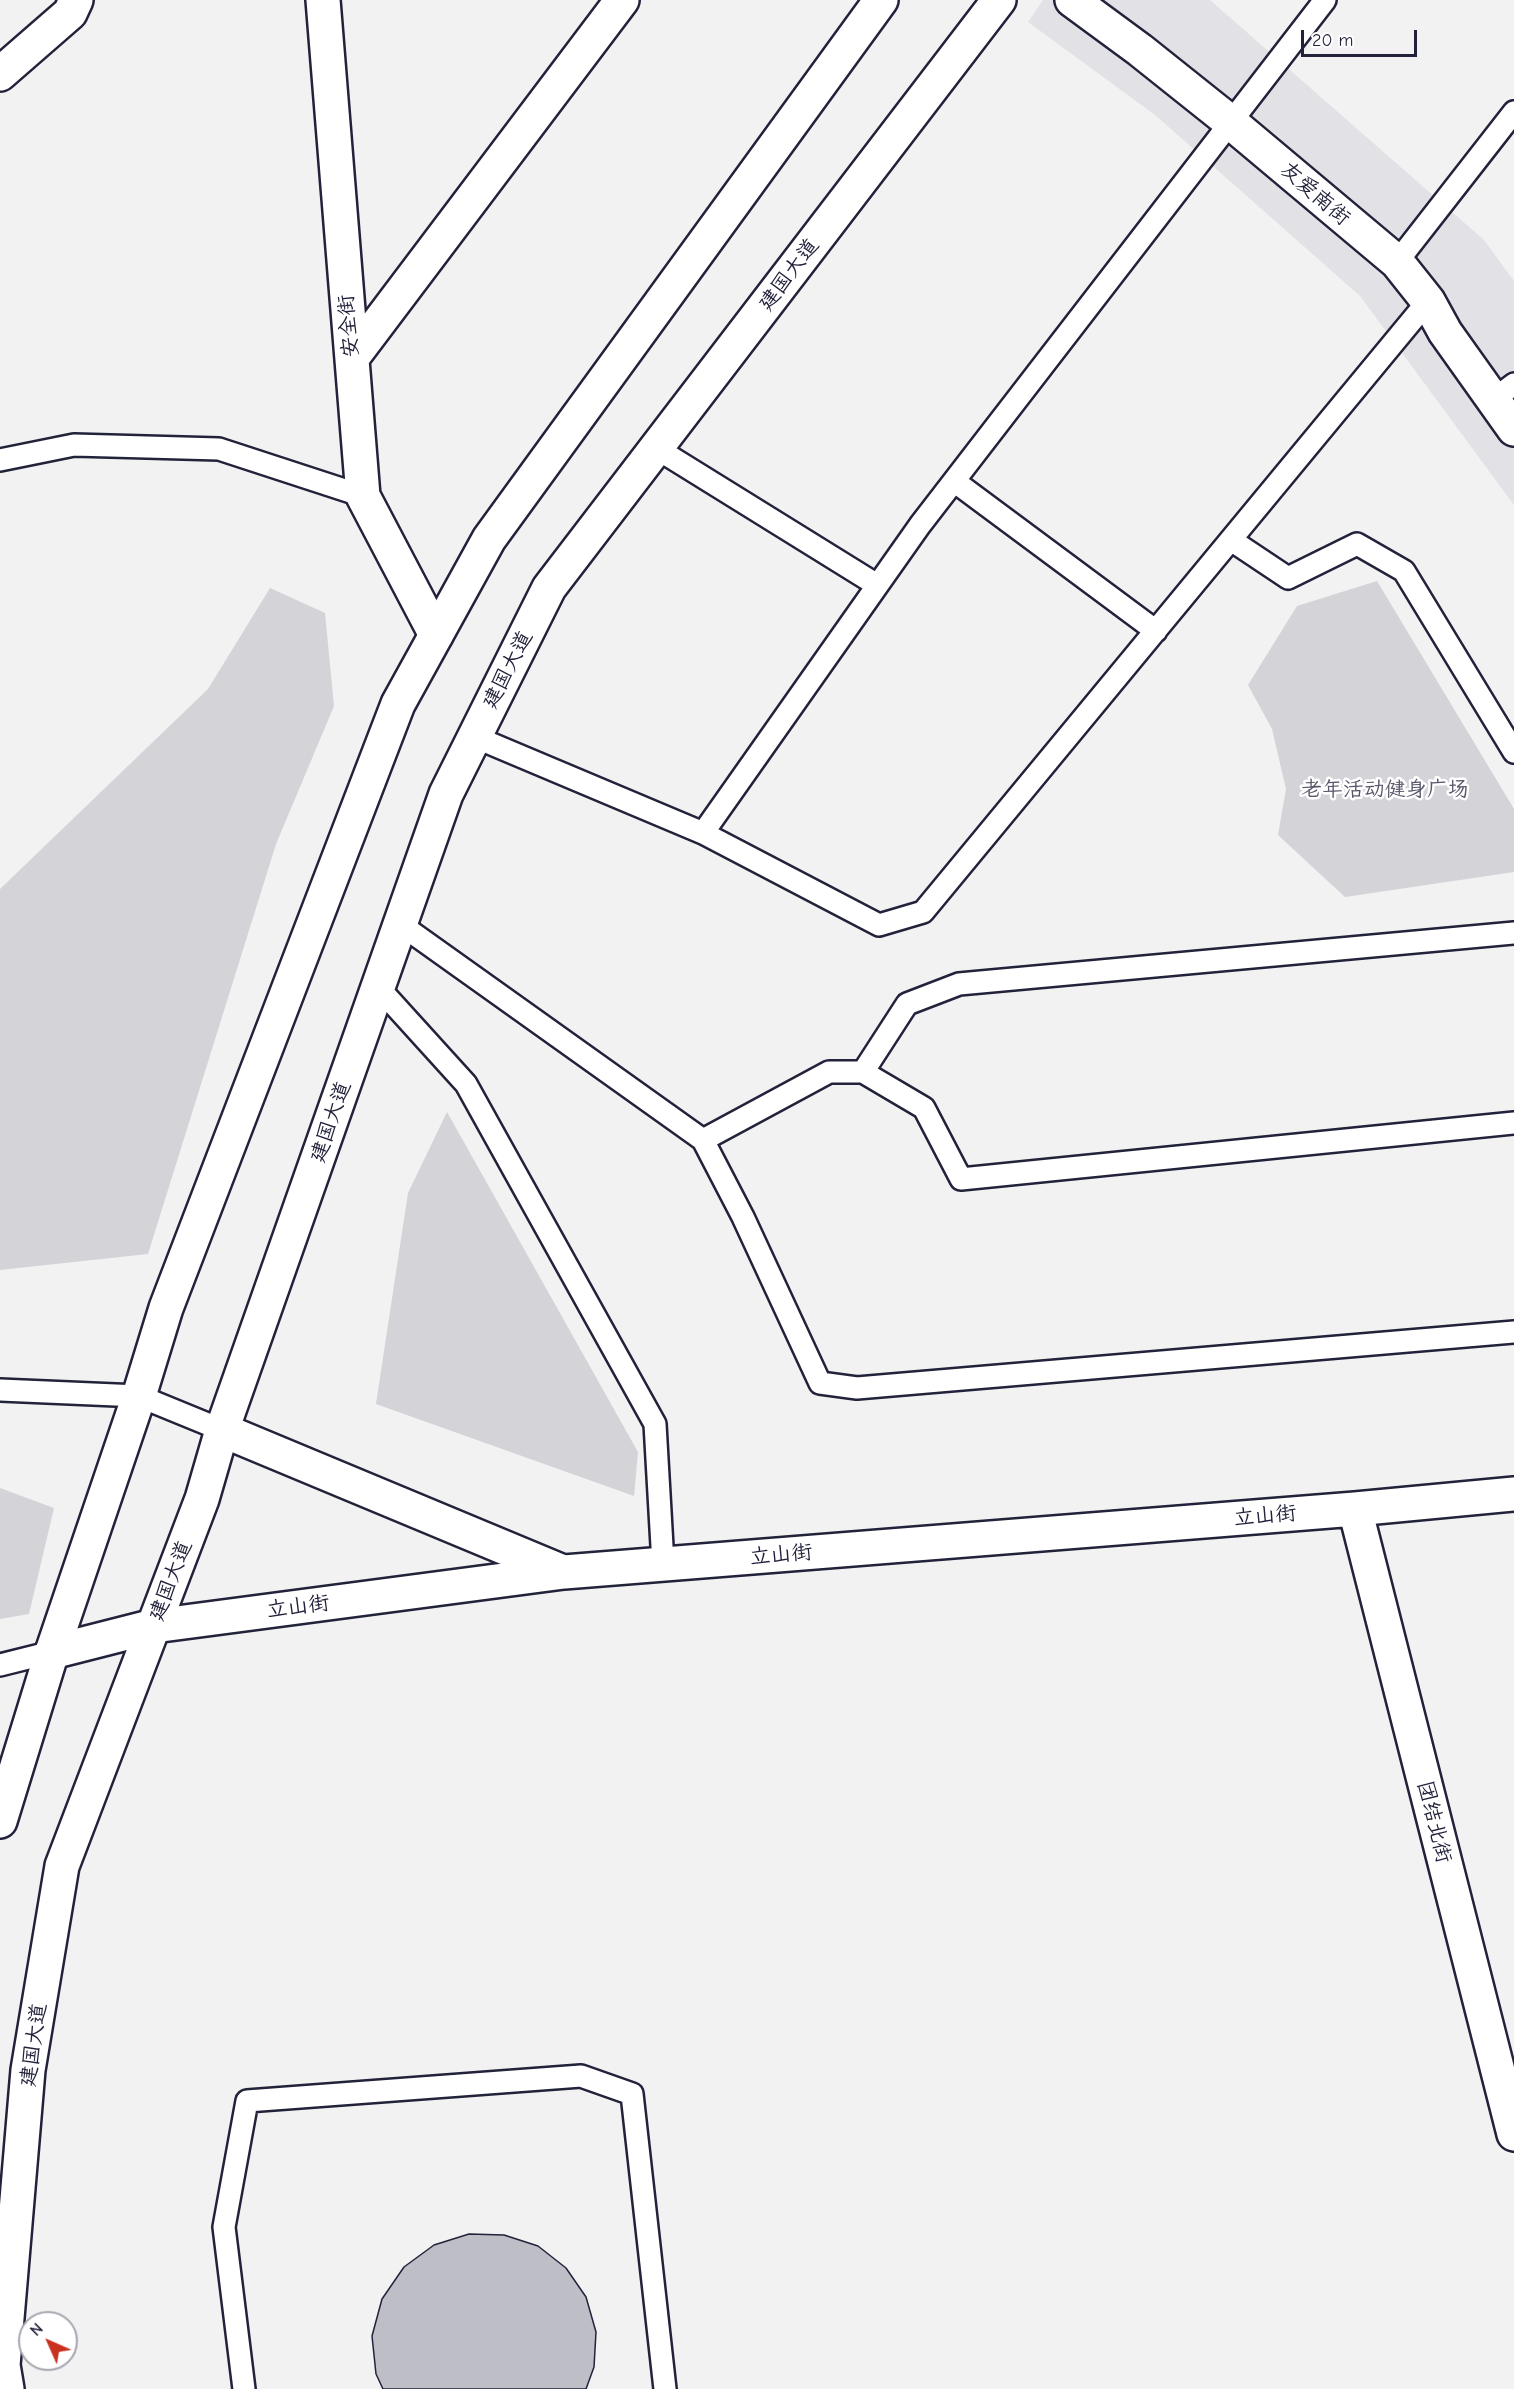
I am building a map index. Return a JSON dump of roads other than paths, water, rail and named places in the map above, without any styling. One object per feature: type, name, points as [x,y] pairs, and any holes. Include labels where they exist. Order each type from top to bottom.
[{"type":"main road","points":[[0,74],[70,13],[76,0]]},
{"type":"main road","name":"安全街","points":[[323,0],[363,496],[436,635]]},
{"type":"main road","points":[[352,358],[622,0]]},
{"type":"main road","points":[[0,1821],[52,1652],[140,1396],[166,1308],[398,704],[489,539],[880,0]]},
{"type":"main road","name":"建国大道","points":[[7,2389],[3,2366],[28,2070],[62,1866],[202,1499],[222,1431],[446,794],[549,588],[999,0]]},
{"type":"main road","name":"友爱南街","points":[[1072,0],[1140,50],[1229,121],[1397,262],[1428,301],[1445,332],[1503,392],[1514,429]]},
{"type":"main road","points":[[222,1431],[564,1572]]},
{"type":"main road","name":"立山街","points":[[52,1652],[154,1626],[564,1572],[1355,1509],[1514,1494]]},
{"type":"main road","name":"团结北街","points":[[1355,1509],[1514,2134]]},
{"type":"lane","points":[[703,833],[877,585],[954,481],[1229,121],[1325,0]]},
{"type":"lane","points":[[1397,262],[1514,112]]},
{"type":"lane","points":[[475,736],[703,833],[879,925],[923,912],[1428,301]]},
{"type":"lane","points":[[0,460],[74,445],[219,449],[363,496]]},
{"type":"lane","points":[[656,448],[877,585]]},
{"type":"lane","points":[[954,481],[1156,631]]},
{"type":"lane","points":[[1231,540],[1288,578],[1357,544],[1404,571],[1514,753]]},
{"type":"lane","points":[[400,924],[703,1140],[820,1383],[857,1388],[1514,1332]]},
{"type":"lane","points":[[863,1072],[907,1004],[959,984],[1514,933]]},
{"type":"lane","points":[[378,987],[466,1084],[655,1424],[663,1564]]},
{"type":"lane","points":[[703,1140],[829,1072],[863,1072],[924,1108],[961,1179],[1514,1123]]},
{"type":"lane","points":[[0,1390],[140,1396],[222,1431]]},
{"type":"lane","points":[[0,1665],[52,1652]]},
{"type":"lane","points":[[244,2389],[224,2227],[247,2101],[581,2076],[632,2094],[665,2389]]},
{"type":"park label","name":"老年活动健身广场","points":[[1385,790]]}]
